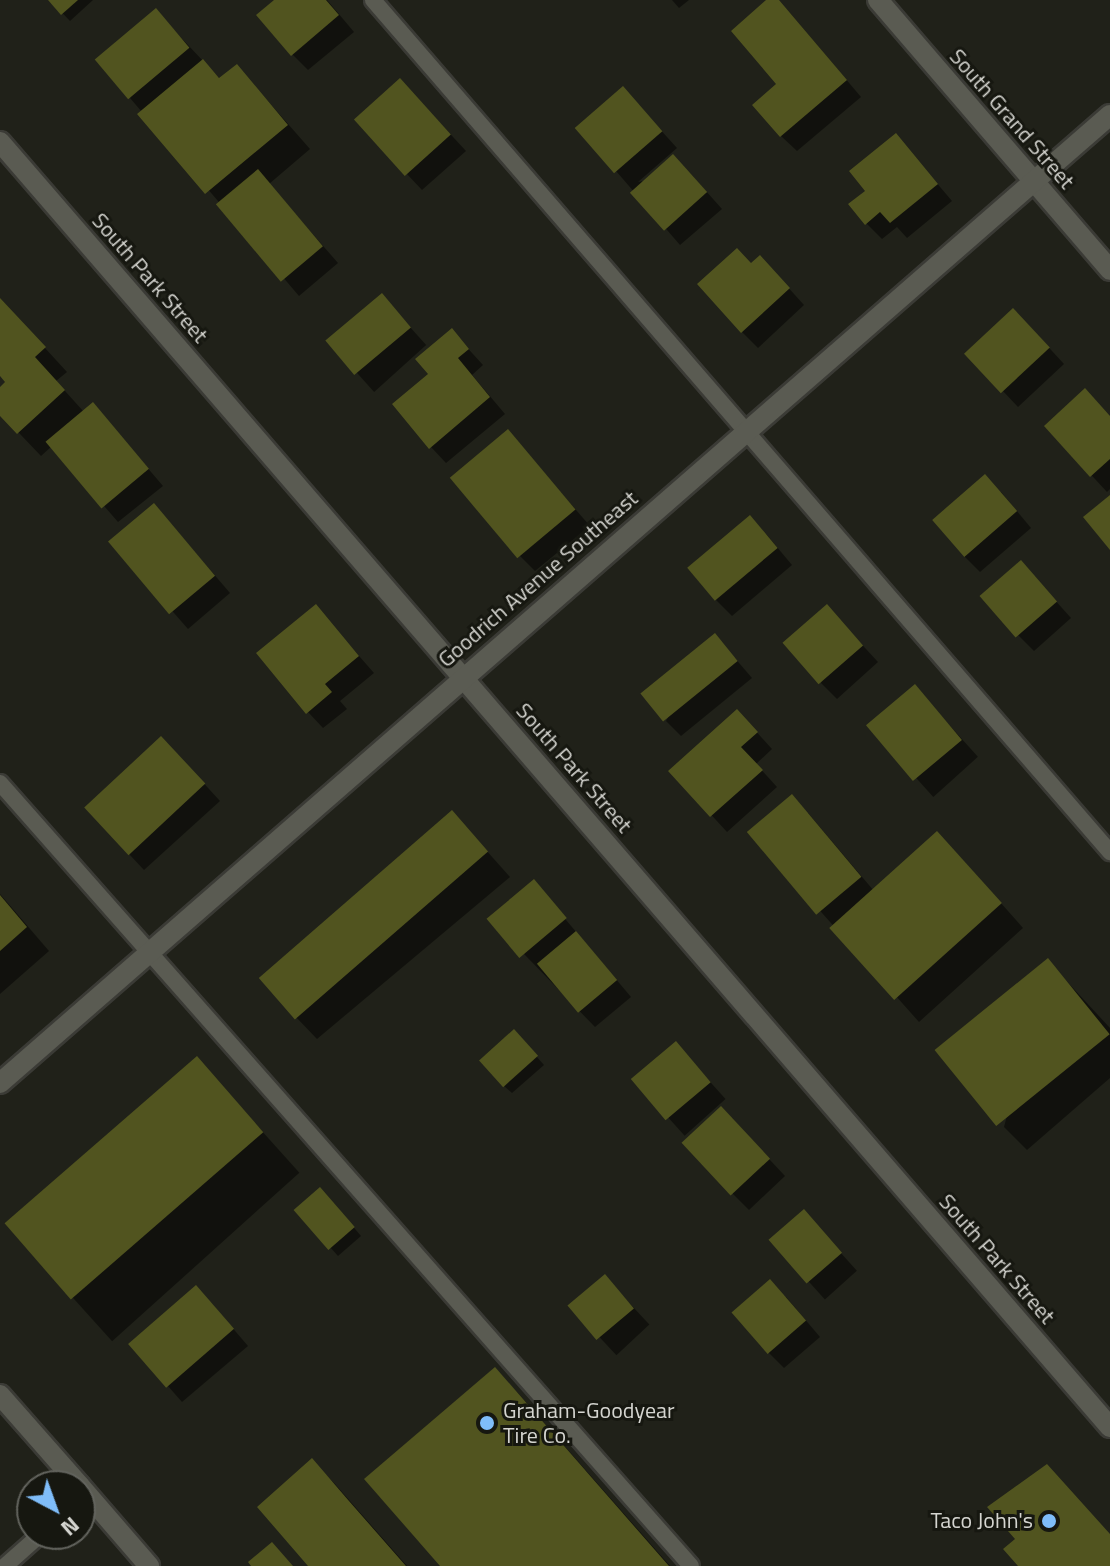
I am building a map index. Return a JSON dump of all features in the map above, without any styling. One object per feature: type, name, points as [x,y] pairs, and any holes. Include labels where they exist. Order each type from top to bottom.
[{"type":"street","name":"South Grand Street","points":[[878,0],[1110,270]]},
{"type":"street","name":"Goodrich Avenue Southeast","points":[[0,1083],[463,676],[1110,115]]},
{"type":"street","name":"South Park Street","points":[[0,142],[1110,1427]]},
{"type":"street","points":[[0,1395],[63,1470]]},
{"type":"street","points":[[96,1507],[149,1566]]},
{"type":"lane","points":[[373,0],[1110,852]]},
{"type":"lane","points":[[0,783],[153,951],[691,1566]]},
{"type":"lane","points":[[5,1566],[23,1550]]},
{"type":"building","points":[[48,0],[78,0],[61,15]]},
{"type":"building","points":[[274,0],[326,0],[339,15],[291,56],[256,15]]},
{"type":"building","points":[[766,0],[779,0],[847,80],[780,137],[752,105],[776,84],[731,31]]},
{"type":"building","points":[[156,8],[189,48],[128,99],[95,59]]},
{"type":"building","points":[[203,59],[219,78],[237,64],[288,125],[205,194],[137,114]]},
{"type":"building","points":[[400,78],[451,134],[405,176],[354,119]]},
{"type":"building","points":[[623,86],[662,131],[614,173],[575,128]]},
{"type":"building","points":[[896,133],[938,184],[890,223],[880,212],[865,225],[848,204],[865,191],[849,171]]},
{"type":"building","points":[[673,154],[707,192],[664,231],[630,193]]},
{"type":"building","points":[[258,169],[323,246],[281,282],[216,204]]},
{"type":"building","points":[[737,248],[751,263],[760,255],[790,288],[741,333],[697,284]]},
{"type":"building","points":[[382,293],[411,327],[354,375],[325,341]]},
{"type":"building","points":[[0,298],[46,347],[35,357],[65,390],[17,434],[0,416],[0,387],[5,382],[0,376]]},
{"type":"building","points":[[1013,308],[1050,347],[1001,393],[964,354]]},
{"type":"building","points":[[452,328],[469,349],[458,358],[490,397],[429,449],[392,404],[428,374],[415,359]]},
{"type":"building","points":[[1085,388],[1110,416],[1110,459],[1090,477],[1044,426]]},
{"type":"building","points":[[93,402],[149,469],[101,508],[46,442]]},
{"type":"building","points":[[508,429],[575,509],[517,558],[450,478]]},
{"type":"building","points":[[985,474],[1017,511],[964,557],[932,520]]},
{"type":"building","points":[[1110,495],[1110,550],[1083,517]]},
{"type":"building","points":[[154,503],[215,576],[169,614],[108,542]]},
{"type":"building","points":[[750,515],[778,548],[715,601],[687,568]]},
{"type":"building","points":[[1021,560],[1057,602],[1016,638],[979,596]]},
{"type":"building","points":[[316,604],[359,656],[325,684],[332,692],[306,714],[256,653]]},
{"type":"building","points":[[827,604],[863,646],[819,684],[782,643]]},
{"type":"building","points":[[715,633],[738,661],[663,721],[640,693]]},
{"type":"building","points":[[915,684],[962,740],[913,781],[866,725]]},
{"type":"building","points":[[737,709],[758,732],[741,747],[763,770],[710,817],[668,771]]},
{"type":"building","points":[[161,736],[205,784],[129,855],[84,808]]},
{"type":"building","points":[[792,794],[861,877],[816,915],[747,832]]},
{"type":"building","points":[[452,810],[488,852],[295,1019],[259,978]]},
{"type":"building","points":[[937,831],[1002,903],[894,1000],[829,928]]},
{"type":"building","points":[[534,879],[567,918],[519,958],[487,919]]},
{"type":"building","points":[[0,895],[27,927],[0,951]]},
{"type":"building","points":[[576,931],[617,980],[578,1013],[537,964]]},
{"type":"building","points":[[1048,958],[1110,1034],[996,1126],[935,1050]]},
{"type":"building","points":[[514,1029],[538,1056],[503,1087],[479,1060]]},
{"type":"building","points":[[676,1041],[711,1082],[666,1120],[631,1079]]},
{"type":"building","points":[[197,1056],[263,1132],[71,1300],[5,1223]]},
{"type":"building","points":[[721,1106],[770,1159],[731,1195],[682,1143]]},
{"type":"building","points":[[320,1187],[355,1227],[328,1250],[294,1210]]},
{"type":"building","points":[[804,1209],[842,1253],[807,1284],[769,1240]]},
{"type":"building","points":[[605,1274],[634,1308],[596,1340],[567,1305]]},
{"type":"building","points":[[770,1279],[806,1321],[768,1354],[732,1312]]},
{"type":"building","points":[[196,1285],[234,1329],[166,1388],[128,1344]]},
{"type":"building","name":"Graham-Goodyear Tire Co.","points":[[495,1367],[669,1566],[440,1566],[364,1479]]},
{"type":"building","points":[[312,1458],[406,1566],[308,1566],[257,1507]]},
{"type":"building","name":"Taco John's","points":[[1047,1464],[1110,1534],[1110,1566],[1018,1566],[1003,1549],[1015,1539],[987,1507]]},
{"type":"building","points":[[272,1542],[293,1566],[251,1566],[248,1562]]},
{"type":"place","name":"Graham-Goodyear Tire Co.","points":[[487,1423]]},
{"type":"place","name":"Taco John's","points":[[1049,1521]]}]
